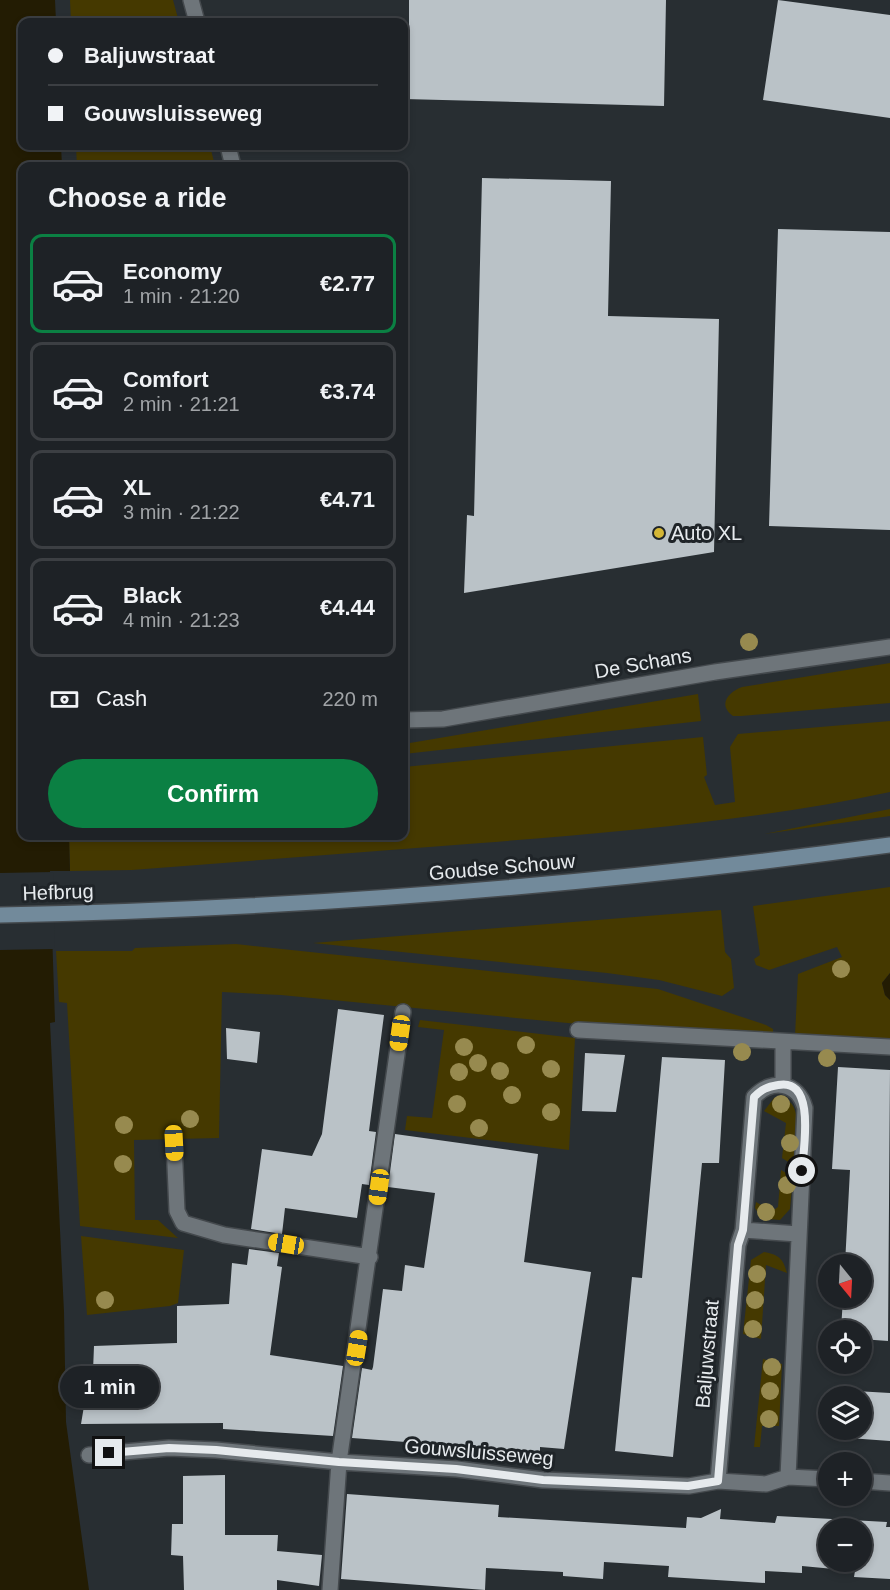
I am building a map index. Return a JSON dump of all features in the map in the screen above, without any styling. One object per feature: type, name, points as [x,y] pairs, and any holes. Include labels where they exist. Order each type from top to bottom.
[{"type":"main road","name":"Goudse Schouw","points":[[117,911],[397,898],[723,868],[890,845]]},
{"type":"main road","name":"Hefbrug","points":[[0,915],[117,911]]},
{"type":"street","points":[[191,0],[196,18]]},
{"type":"street","name":"De Schans","points":[[408,720],[443,719],[715,672],[890,647]]},
{"type":"street","points":[[330,1590],[339,1462],[370,1257],[403,1012]]},
{"type":"street","points":[[578,1030],[890,1047]]},
{"type":"street","points":[[783,1042],[783,1084],[793,1088],[802,1098],[805,1108],[788,1477]]},
{"type":"street","name":"Baljuwstraat","points":[[718,1481],[738,1245],[743,1230],[754,1097],[763,1088],[783,1084]]},
{"type":"street","points":[[174,1143],[177,1211],[183,1223],[224,1235],[370,1257]]},
{"type":"street","points":[[743,1230],[798,1234]]},
{"type":"street","name":"Gouwsluisseweg","points":[[89,1455],[169,1448],[216,1450],[339,1462],[456,1469],[554,1480],[688,1486],[718,1481],[766,1484],[788,1477],[818,1478]]},
{"type":"street","points":[[872,1482],[890,1483]]},
{"type":"shaded area","points":[[0,0],[55,0],[56,18],[18,18],[18,150],[61,150],[62,162],[18,162],[18,840],[69,840],[70,871],[50,871],[55,1022],[50,1023],[64,1312],[66,1422],[89,1590],[0,1590]]},
{"type":"shaded area","points":[[70,0],[173,0],[178,18],[71,18]]},
{"type":"shaded area","points":[[76,150],[211,150],[214,162],[77,162]]},
{"type":"shaded area","points":[[890,663],[890,703],[741,716],[733,716],[726,707],[725,703],[729,695],[742,687]]},
{"type":"shaded area","points":[[698,694],[701,721],[408,754],[408,743]]},
{"type":"shaded area","points":[[890,721],[890,792],[737,818],[584,834],[132,870],[70,871],[69,840],[408,840],[408,767],[703,737],[707,775],[704,777],[715,805],[735,802],[730,747],[738,734]]},
{"type":"shaded area","points":[[890,809],[890,816],[764,834]]},
{"type":"shaded area","points":[[890,887],[890,973],[882,983],[885,995],[890,1000],[890,1041],[795,1036],[798,974],[842,957],[837,947],[769,970],[756,965],[754,959],[760,955],[753,906]]},
{"type":"shaded area","points":[[721,910],[725,952],[731,959],[734,988],[722,996],[659,980],[607,973],[313,943]]},
{"type":"shaded area","points":[[236,944],[658,989],[766,1025],[773,1029],[773,1034],[578,1024],[281,995],[222,992],[219,1138],[134,1140],[135,1220],[158,1220],[178,1238],[80,1226],[67,1003],[59,1002],[56,951],[132,951],[135,948]]},
{"type":"shaded area","points":[[890,973],[890,1000],[885,995],[882,983]]},
{"type":"shaded area","points":[[420,1020],[575,1038],[569,1150],[405,1130],[407,1116],[432,1118],[444,1030],[418,1027]]},
{"type":"shaded area","points":[[774,1098],[785,1099],[792,1104],[795,1112],[797,1134],[793,1165],[782,1158],[786,1123],[764,1111]]},
{"type":"shaded area","points":[[781,1170],[793,1177],[790,1209],[780,1220],[762,1217],[755,1208],[756,1202],[772,1211],[778,1207]]},
{"type":"shaded area","points":[[81,1236],[184,1250],[178,1303],[170,1306],[87,1315]]},
{"type":"shaded area","points":[[764,1252],[780,1258],[787,1273],[766,1265],[761,1339],[743,1334],[751,1260]]},
{"type":"shaded area","points":[[763,1359],[782,1364],[779,1426],[762,1426],[760,1447],[754,1447]]},
{"type":"pier","points":[[53,872],[55,949],[0,950],[0,873]]},
{"type":"building","points":[[409,0],[666,0],[664,106],[408,99]]},
{"type":"building","points":[[778,0],[890,15],[890,118],[763,100]]},
{"type":"building","points":[[482,178],[611,181],[608,316],[719,319],[714,552],[464,593],[467,515],[474,516]]},
{"type":"building","points":[[778,229],[890,232],[890,530],[769,526]]},
{"type":"building","points":[[338,1009],[384,1015],[369,1131],[376,1132],[369,1185],[362,1184],[357,1218],[285,1208],[282,1234],[251,1229],[262,1149],[312,1156],[322,1134]]},
{"type":"building","points":[[226,1028],[260,1032],[257,1063],[227,1059]]},
{"type":"building","points":[[585,1053],[625,1055],[616,1112],[582,1111]]},
{"type":"building","points":[[662,1057],[725,1060],[719,1163],[702,1163],[673,1457],[615,1451],[632,1277],[642,1278]]},
{"type":"building","points":[[838,1067],[890,1070],[888,1341],[872,1340],[872,1320],[842,1320],[842,1308],[872,1308],[872,1254],[846,1254],[850,1170],[832,1169]]},
{"type":"building","points":[[395,1134],[538,1154],[524,1262],[591,1272],[564,1449],[540,1447],[540,1452],[352,1438],[362,1368],[372,1370],[373,1367],[383,1289],[402,1291],[405,1265],[424,1268],[435,1193],[388,1187]]},
{"type":"building","points":[[249,1249],[279,1253],[277,1266],[282,1267],[270,1355],[343,1366],[333,1436],[223,1429],[223,1423],[81,1424],[89,1376],[93,1371],[94,1346],[177,1343],[177,1306],[229,1304],[232,1263],[247,1265]]},
{"type":"building","points":[[872,1392],[890,1393],[890,1441],[872,1440]]},
{"type":"building","points":[[225,1475],[225,1535],[278,1535],[277,1551],[322,1555],[319,1586],[277,1580],[277,1590],[184,1590],[183,1556],[171,1555],[172,1524],[183,1524],[183,1476]]},
{"type":"building","points":[[347,1494],[499,1505],[498,1517],[686,1528],[687,1517],[701,1518],[721,1509],[720,1519],[775,1523],[777,1516],[818,1518],[818,1568],[802,1566],[802,1573],[765,1571],[765,1583],[668,1577],[669,1566],[604,1562],[603,1579],[563,1576],[563,1572],[486,1568],[485,1590],[341,1579]]},
{"type":"building","points":[[872,1521],[887,1522],[886,1527],[890,1527],[890,1579],[854,1577],[855,1572],[872,1572]]},
{"type":"place","name":"Auto XL","points":[[659,533]]},
{"type":"route","points":[[109,1453],[169,1448],[216,1450],[339,1462],[456,1469],[543,1480],[688,1486],[718,1481],[728,1344],[738,1245],[743,1230],[754,1097],[763,1088],[783,1084],[793,1088],[802,1098],[805,1108],[802,1171]]}]
